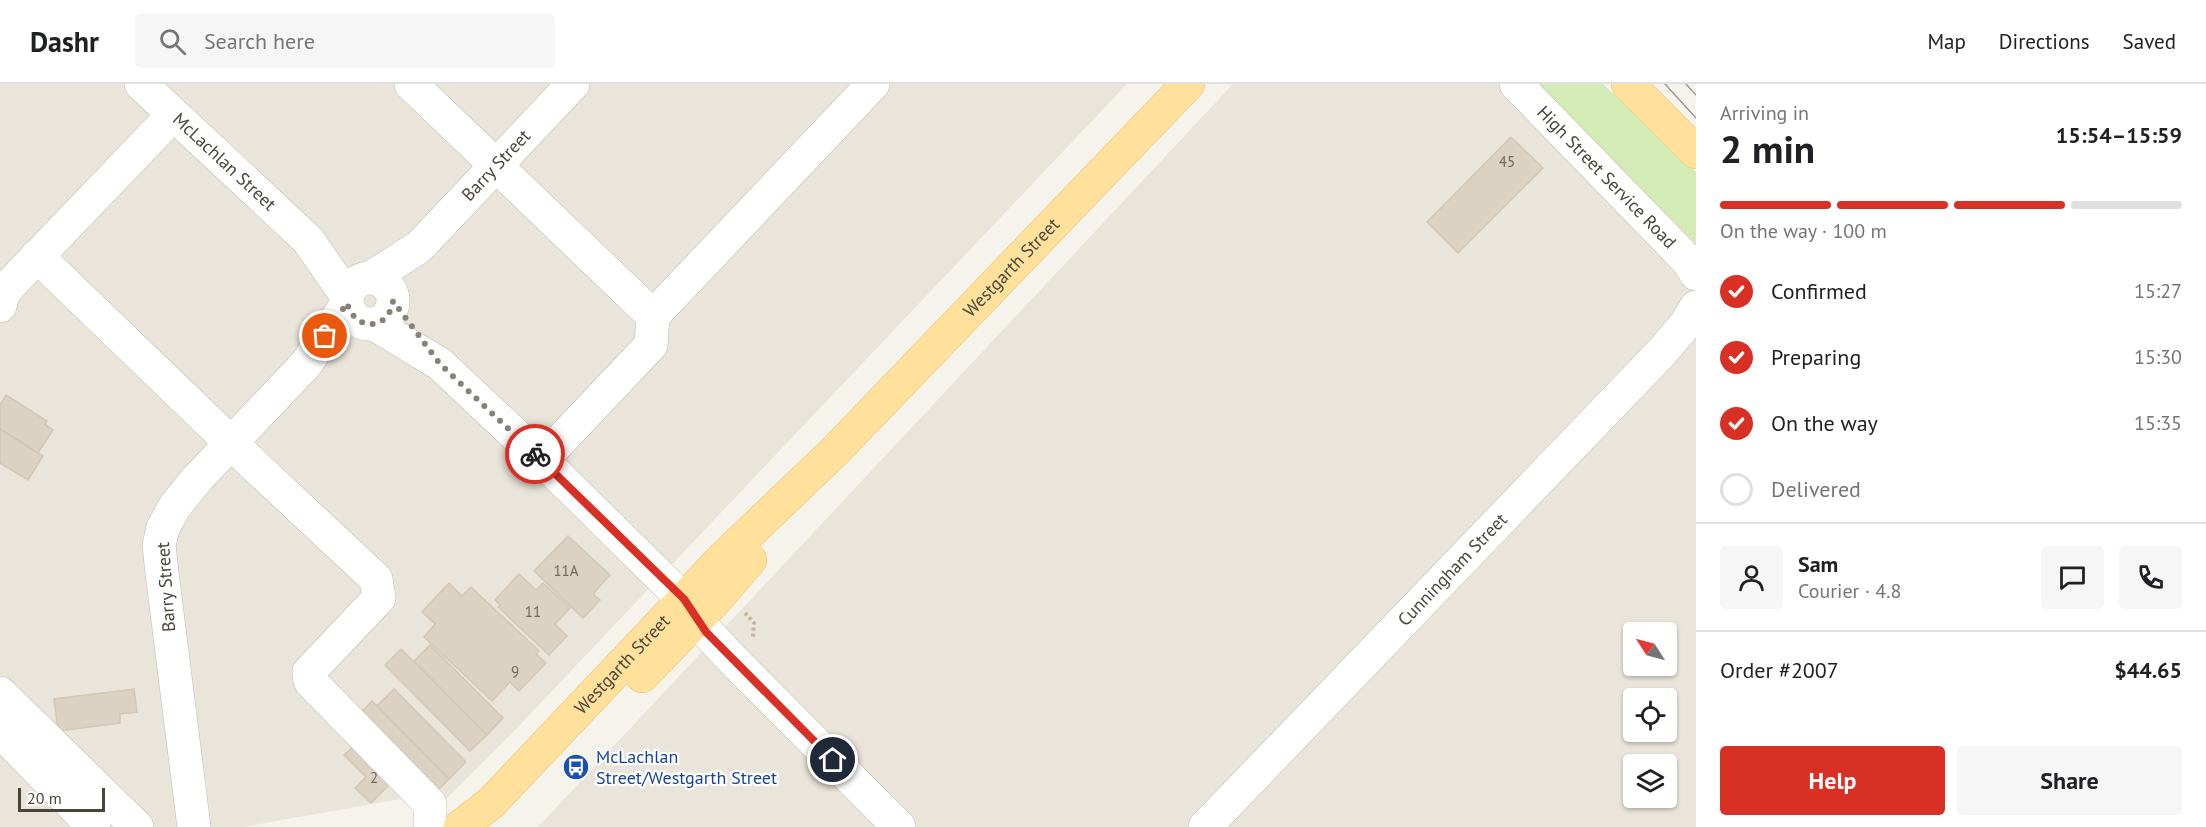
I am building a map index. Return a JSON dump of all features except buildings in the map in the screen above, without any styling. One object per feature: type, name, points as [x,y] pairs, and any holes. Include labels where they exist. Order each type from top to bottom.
[{"type":"main road","name":"Westgarth Street","points":[[492,827],[690,610],[724,557],[834,452],[1188,84]]},
{"type":"main road","points":[[1628,84],[1696,152]]},
{"type":"main road","name":"Westgarth Street","points":[[460,827],[491,803],[690,610]]},
{"type":"street","name":"McLachlan Street","points":[[141,84],[542,460],[690,610],[729,656],[899,827]]},
{"type":"street","points":[[411,84],[652,315]]},
{"type":"street","name":"Barry Street","points":[[194,827],[159,545],[163,528],[175,506],[231,444],[573,84]]},
{"type":"street","points":[[542,460],[651,345],[652,315],[873,84]]},
{"type":"street","name":"High Street Service Road","points":[[1516,84],[1688,261],[1696,274]]},
{"type":"street","points":[[0,306],[6,290],[173,115]]},
{"type":"street","points":[[37,256],[231,444],[376,579],[379,598],[309,672],[310,681],[430,804],[430,827]]},
{"type":"street","name":"Cunningham Street","points":[[1205,827],[1661,353],[1685,325],[1696,307]]},
{"type":"street","points":[[0,693],[137,827]]},
{"type":"street","points":[[0,731],[94,827]]},
{"type":"path","points":[[740,608],[754,623]]},
{"type":"shaded area","points":[[0,84],[1127,84],[515,730],[442,803],[417,796],[243,827],[0,827]]},
{"type":"shaded area","points":[[1233,84],[1533,84],[1696,243],[1696,827],[538,827]]},
{"type":"green space","points":[[1533,84],[1603,84],[1696,172],[1696,243]]},
{"type":"tram line","points":[[1665,84],[1696,118]]},
{"type":"tram line","points":[[1686,84],[1696,95]]},
{"type":"way so far","points":[[325,336],[347,303],[349,310],[358,321],[373,324],[386,318],[391,312],[393,301],[440,364],[535,454]]},
{"type":"place","name":"McLachlan Street/Westgarth Street","points":[[576,767]]},
{"type":"route","points":[[535,454],[684,599],[706,632],[833,760]]}]
